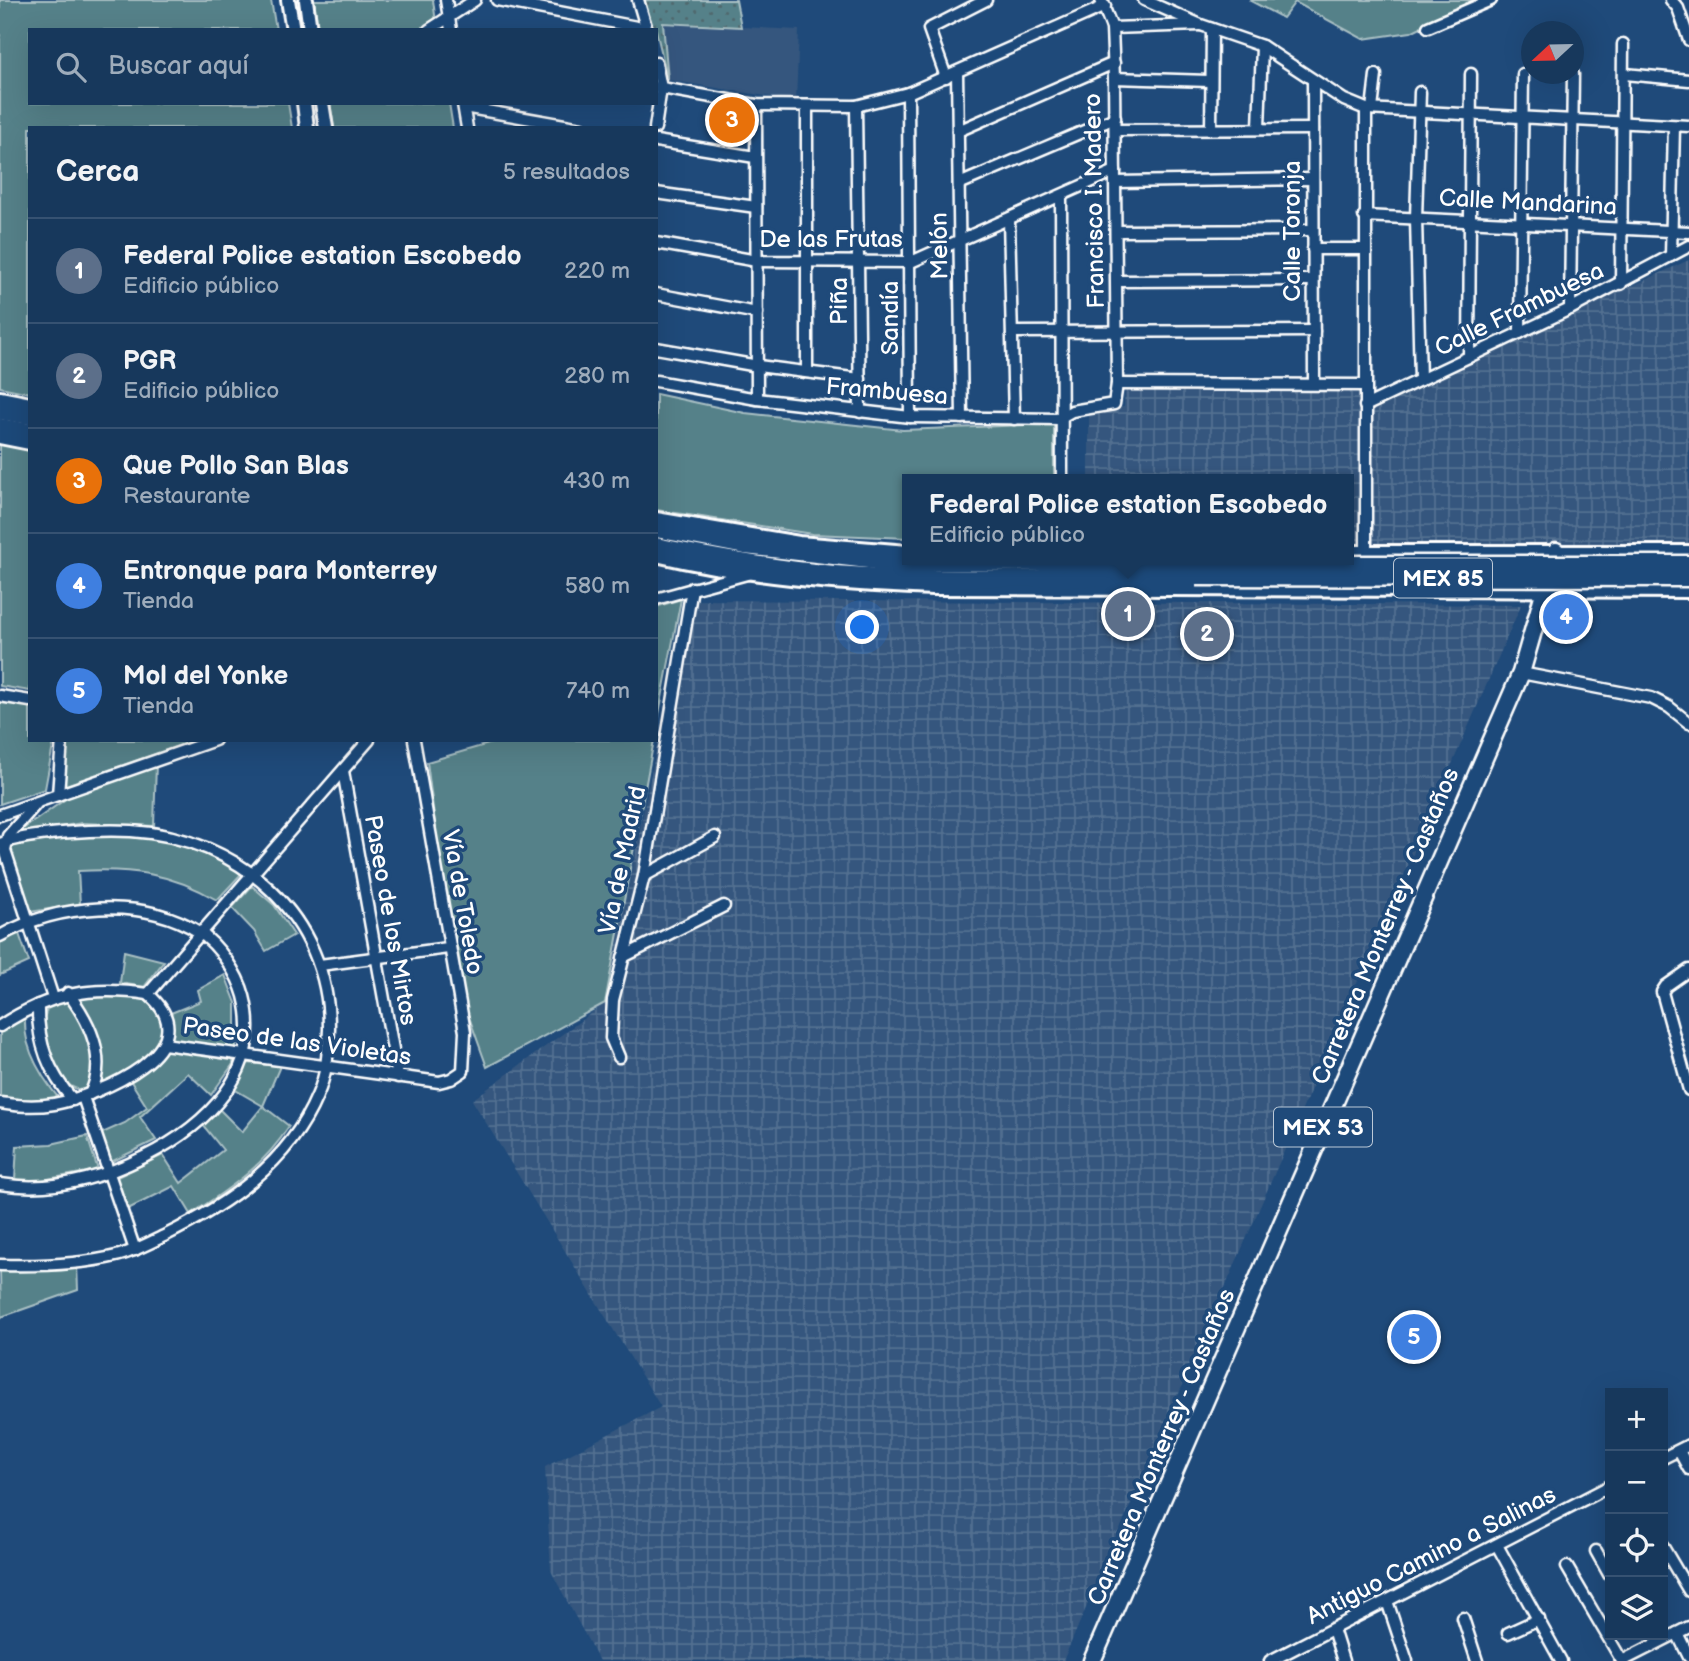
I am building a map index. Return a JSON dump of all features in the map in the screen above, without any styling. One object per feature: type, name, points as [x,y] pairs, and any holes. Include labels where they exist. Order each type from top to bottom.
[{"type":"main road","points":[[0,411],[28,416]]},
{"type":"main road","points":[[0,427],[28,432]]},
{"type":"main road","name":"MEX 85","points":[[658,529],[745,546],[873,561],[902,561]]},
{"type":"main road","name":"MEX 85","points":[[658,546],[739,562],[834,573],[932,578],[1197,570],[1689,564]]},
{"type":"main road","name":"Carretera Monterrey - Castaños","points":[[1092,1661],[1521,673],[1547,590],[1556,551]]},
{"type":"main road","name":"MEX 85","points":[[1113,565],[1197,570],[1689,578]]},
{"type":"street","points":[[288,0],[293,28]]},
{"type":"street","points":[[306,0],[310,28]]},
{"type":"street","points":[[446,0],[452,28]]},
{"type":"street","points":[[432,28],[475,0]]},
{"type":"street","points":[[497,0],[642,28]]},
{"type":"street","points":[[638,0],[647,28]]},
{"type":"street","points":[[946,77],[929,29],[986,0]]},
{"type":"street","points":[[1144,0],[1201,25],[1262,46],[1352,104],[1369,109],[1572,118],[1689,127]]},
{"type":"street","points":[[1428,27],[1491,0]]},
{"type":"street","points":[[658,88],[756,105],[856,106],[908,93],[1103,3]]},
{"type":"street","name":"Francisco I. Madero","points":[[1103,3],[1112,28],[1114,63],[1117,281],[1117,384],[1114,404]]},
{"type":"street","points":[[1674,4],[1689,40]]},
{"type":"street","points":[[1112,28],[1201,25]]},
{"type":"street","points":[[1211,129],[1209,80],[1212,29]]},
{"type":"street","points":[[1621,284],[1625,74],[1623,44]]},
{"type":"street","points":[[1259,128],[1262,46]]},
{"type":"street","points":[[958,131],[1114,63]]},
{"type":"street","name":"Melón","points":[[957,72],[962,418]]},
{"type":"street","points":[[1469,357],[1471,74]]},
{"type":"street","points":[[1625,74],[1689,80]]},
{"type":"street","points":[[1366,552],[1364,216],[1369,109],[1376,75]]},
{"type":"street","points":[[1114,78],[1209,80]]},
{"type":"street","name":"Calle Toronja","points":[[1313,80],[1314,383]]},
{"type":"street","points":[[1520,333],[1523,84]]},
{"type":"street","points":[[1570,309],[1573,84]]},
{"type":"street","points":[[1420,92],[1416,218],[1420,380]]},
{"type":"street","name":"Sandía","points":[[908,93],[911,417]]},
{"type":"street","points":[[304,105],[307,126]]},
{"type":"street","points":[[322,105],[326,126]]},
{"type":"street","points":[[467,126],[464,105],[571,126]]},
{"type":"street","points":[[655,126],[657,105]]},
{"type":"street","points":[[756,105],[757,399]]},
{"type":"street","name":"Piña","points":[[856,106],[860,412]]},
{"type":"street","points":[[807,107],[807,372]]},
{"type":"street","points":[[959,184],[1115,118]]},
{"type":"street","points":[[1671,256],[1674,126]]},
{"type":"street","points":[[1115,130],[1313,129]]},
{"type":"street","points":[[658,141],[755,157]]},
{"type":"street","points":[[1115,176],[1312,179]]},
{"type":"street","name":"De las Frutas","points":[[658,243],[757,261],[911,262],[1061,196],[1115,176]]},
{"type":"street","points":[[658,192],[756,207]]},
{"type":"street","points":[[1061,196],[1062,474]]},
{"type":"street","name":"Calle Mandarina","points":[[1364,216],[1468,219],[1689,232]]},
{"type":"street","points":[[1009,219],[1014,332],[1014,419]]},
{"type":"street","points":[[1116,231],[1312,230]]},
{"type":"street","name":"Calle Frambuesa","points":[[1366,406],[1621,284],[1689,246]]},
{"type":"street","points":[[1313,249],[1364,249]]},
{"type":"street","points":[[1117,281],[1313,280]]},
{"type":"street","points":[[658,294],[757,313]]},
{"type":"street","points":[[1014,332],[1314,331]]},
{"type":"street","points":[[658,348],[758,366],[860,379]]},
{"type":"street","name":"Frambuesa","points":[[658,381],[757,399],[911,417],[1062,418],[1072,411],[1114,404]]},
{"type":"street","points":[[1117,384],[1365,385]]},
{"type":"street","points":[[0,398],[28,404]]},
{"type":"street","points":[[0,437],[28,443]]},
{"type":"street","points":[[658,519],[799,543],[902,552]]},
{"type":"street","points":[[1491,590],[1501,585],[1508,570],[1505,559],[1497,551]]},
{"type":"street","points":[[1354,552],[1689,552]]},
{"type":"street","points":[[1617,591],[1606,582],[1604,565],[1609,557],[1620,552]]},
{"type":"street","points":[[658,555],[816,583],[932,588],[1689,591]]},
{"type":"street","points":[[658,598],[752,573]]},
{"type":"street","name":"Vía de Madrid","points":[[619,1057],[611,1038],[610,1019],[644,876],[692,588]]},
{"type":"street","points":[[1521,673],[1651,698],[1669,707],[1689,723]]},
{"type":"street","points":[[0,696],[28,701]]},
{"type":"street","points":[[58,795],[62,742]]},
{"type":"street","points":[[0,815],[209,742]]},
{"type":"street","points":[[148,993],[255,875],[365,742]]},
{"type":"street","name":"Vía de Toledo","points":[[414,742],[448,948],[465,1032],[463,1071]]},
{"type":"street","name":"Paseo de los Mirtos","points":[[343,771],[398,1077]]},
{"type":"street","points":[[2,843],[36,803]]},
{"type":"street","points":[[0,1265],[96,1260],[135,1250],[217,1208],[258,1175],[294,1138],[304,1122],[327,1067],[329,1016],[320,965],[289,908],[255,875],[194,842],[142,831],[85,831],[2,843]]},
{"type":"street","points":[[644,876],[715,837]]},
{"type":"street","points":[[2,843],[53,998]]},
{"type":"street","points":[[623,957],[724,906]]},
{"type":"street","points":[[0,936],[28,921],[86,910],[128,911],[163,916],[202,934],[230,967],[242,990],[248,1022],[246,1054],[225,1094],[201,1122],[167,1145],[110,1173],[64,1185],[30,1187],[0,1184]]},
{"type":"street","points":[[320,965],[448,948]]},
{"type":"street","points":[[1689,970],[1666,986],[1662,992],[1689,1090]]},
{"type":"street","points":[[0,1026],[53,998],[68,993],[103,990],[148,993],[159,1006],[167,1023],[164,1044],[132,1074],[82,1097],[35,1106],[0,1104]]},
{"type":"street","points":[[68,993],[83,1015],[95,1043],[97,1075],[82,1097]]},
{"type":"street","points":[[38,1005],[40,1038],[48,1064],[82,1097],[135,1250]]},
{"type":"street","name":"Paseo de las Violetas","points":[[164,1044],[439,1082],[451,1079],[463,1071]]},
{"type":"street","points":[[1668,1456],[1689,1445]]},
{"type":"street","points":[[1679,1451],[1689,1469]]},
{"type":"street","name":"Antiguo Camino a Salinas","points":[[1270,1661],[1605,1489]]},
{"type":"street","points":[[1497,1545],[1561,1661]]},
{"type":"street","points":[[1596,1551],[1605,1567]]},
{"type":"street","points":[[1668,1555],[1689,1591]]},
{"type":"street","points":[[1567,1567],[1622,1661],[1689,1627]]},
{"type":"street","points":[[1387,1601],[1406,1661]]},
{"type":"street","points":[[1464,1618],[1477,1661]]},
{"type":"street","points":[[1508,1633],[1539,1619]]},
{"type":"street","points":[[1333,1629],[1343,1661]]},
{"type":"street","points":[[1676,1633],[1689,1657]]},
{"type":"street","points":[[1648,1640],[1651,1646]]},
{"type":"shaded area","points":[[663,23],[799,30],[796,101],[668,80]]},
{"type":"shaded area","points":[[1689,260],[1689,544],[1354,545],[1354,474],[1089,474],[1089,409],[1124,407],[1125,388],[1360,385],[1368,406]]},
{"type":"shaded area","points":[[686,600],[1521,605],[1063,1661],[599,1661],[551,1571],[545,1467],[661,1407],[472,1100],[605,1003]]},
{"type":"green space","points":[[0,0],[271,0],[276,28],[28,28],[28,105],[288,105],[292,126],[28,126],[28,393],[0,387]]},
{"type":"green space","points":[[314,0],[433,0],[437,28],[318,28]]},
{"type":"green space","points":[[644,0],[736,0],[741,27],[663,23],[668,80],[658,28],[652,28]]},
{"type":"green space","points":[[1249,0],[1474,0],[1411,32],[1363,39],[1295,2],[1283,18]]},
{"type":"green space","points":[[330,105],[449,105],[453,126],[334,126]]},
{"type":"green space","points":[[658,394],[745,413],[903,430],[1054,424],[1054,474],[902,474],[902,538],[812,534],[658,510]]},
{"type":"green space","points":[[0,444],[28,449],[28,691],[0,686]]},
{"type":"green space","points":[[681,599],[658,719],[658,606]]},
{"type":"green space","points":[[0,701],[28,707],[28,742],[54,742],[45,789],[0,804]]},
{"type":"green space","points":[[66,742],[189,742],[60,787]]},
{"type":"green space","points":[[495,742],[654,742],[605,1003],[487,1067],[455,978],[427,762]]},
{"type":"green space","points":[[156,763],[154,826],[82,823],[16,834],[77,791]]},
{"type":"green space","points":[[82,835],[139,835],[188,846],[243,872],[217,900],[183,884],[150,874],[116,870],[78,871],[80,904],[30,912],[9,846]]},
{"type":"green space","points":[[252,886],[274,905],[294,935],[266,951],[254,931],[232,908]]},
{"type":"green space","points":[[18,931],[29,962],[0,975],[0,940]]},
{"type":"green space","points":[[124,951],[164,961],[144,987],[120,983]]},
{"type":"green space","points":[[225,975],[236,1003],[236,1050],[170,1043],[173,1032],[171,1013],[201,1001],[198,990]]},
{"type":"green space","points":[[72,996],[129,996],[148,1002],[160,1019],[163,1034],[149,1056],[96,1088],[101,1056]]},
{"type":"green space","points":[[58,1000],[67,1001],[74,1010],[89,1043],[90,1077],[86,1088],[80,1090],[61,1077],[53,1065],[44,1039],[46,1013],[51,1003]]},
{"type":"green space","points":[[26,1012],[29,1048],[46,1081],[61,1101],[0,1101],[0,1030]]},
{"type":"green space","points":[[166,1049],[234,1056],[233,1064],[211,1095],[188,1073],[140,1117],[156,1140],[109,1163],[100,1134],[125,1123],[147,1107],[130,1080]]},
{"type":"green space","points":[[247,1063],[280,1066],[263,1106],[234,1089]]},
{"type":"green space","points":[[263,1106],[289,1126],[258,1164],[232,1186],[191,1214],[174,1186],[124,1211],[113,1179],[163,1155],[181,1183],[223,1150],[203,1125],[219,1109],[242,1132]]},
{"type":"green space","points":[[87,1136],[98,1170],[42,1180],[15,1180],[17,1146],[51,1144]]},
{"type":"green space","points":[[77,1264],[78,1290],[1,1317],[0,1270],[28,1271]]},
{"type":"place","name":"Que Pollo San Blas","points":[[732,120]]},
{"type":"place","name":"Federal Police estation Escobedo","points":[[1128,614]]},
{"type":"place","name":"Entronque para Monterrey","points":[[1566,617]]},
{"type":"place","name":"PGR","points":[[1207,634]]},
{"type":"place","name":"Mol del Yonke","points":[[1414,1337]]}]
